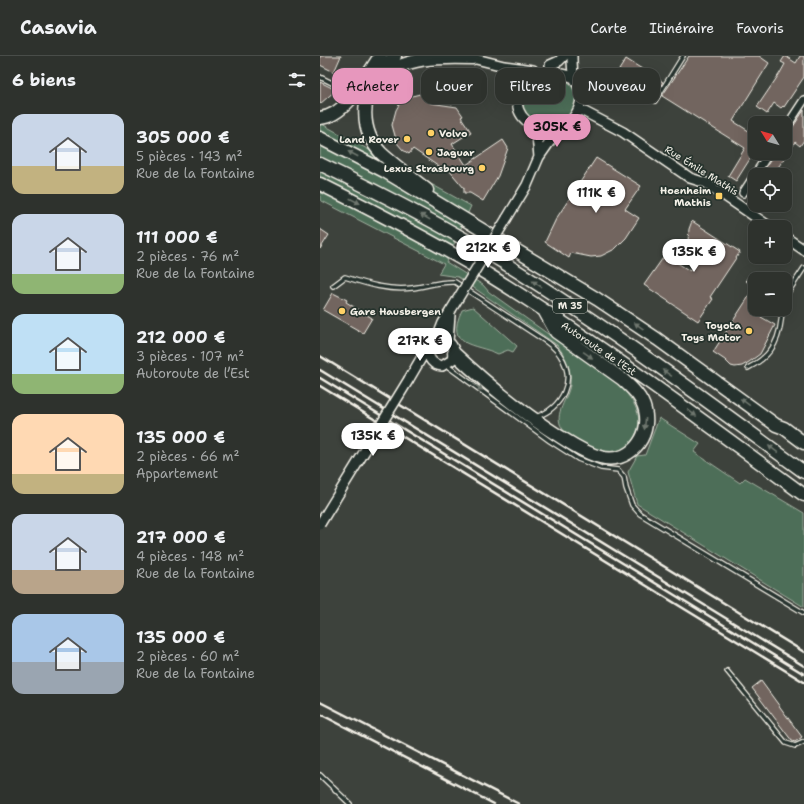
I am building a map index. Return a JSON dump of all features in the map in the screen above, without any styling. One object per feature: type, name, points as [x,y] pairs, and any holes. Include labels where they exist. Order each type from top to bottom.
[{"type":"highway","points":[[320,118],[334,113],[348,102],[380,56]]},
{"type":"highway","points":[[383,68],[395,56]]},
{"type":"highway","points":[[396,68],[410,62],[444,57],[469,57]]},
{"type":"highway","points":[[366,104],[366,124],[375,144],[391,161],[462,218]]},
{"type":"highway","points":[[320,138],[386,172],[622,315],[776,425],[784,428],[804,442]]},
{"type":"highway","name":"Autoroute de l’Est","points":[[320,164],[416,212],[501,261],[610,332],[804,472]]},
{"type":"highway","name":"Autoroute de l’Est","points":[[320,184],[447,250],[492,277],[642,378],[804,495]]},
{"type":"highway","points":[[454,353],[482,380],[528,420],[581,450],[608,459],[616,459],[624,456],[636,448],[646,427],[645,409],[636,392],[622,379],[556,332],[544,311]]},
{"type":"highway","points":[[776,425],[781,432],[804,450]]},
{"type":"street","points":[[540,68],[559,61],[564,56]]},
{"type":"street","points":[[572,56],[573,68]]},
{"type":"street","points":[[469,57],[518,68]]},
{"type":"street","points":[[548,66],[558,66],[573,77]]},
{"type":"street","points":[[792,118],[804,100]]},
{"type":"street","points":[[518,104],[520,111],[532,124],[544,129],[554,129],[573,119],[579,109],[580,104]]},
{"type":"street","name":"Rue Émile Mathis","points":[[579,109],[623,132],[690,178],[706,184],[760,220]]},
{"type":"street","points":[[532,124],[537,135],[539,157]]},
{"type":"street","points":[[320,524],[409,379],[422,355],[436,341],[451,310],[527,185],[539,157],[560,127]]},
{"type":"street","points":[[743,193],[764,160]]},
{"type":"street","points":[[792,242],[804,250]]},
{"type":"street","points":[[448,342],[448,325],[451,310]]},
{"type":"street","points":[[409,379],[421,368],[434,364],[446,365],[452,360],[454,353],[453,346],[448,342],[440,340],[436,341]]},
{"type":"street","points":[[428,350],[429,358],[434,364]]},
{"type":"lane","points":[[660,93],[683,56]]},
{"type":"lane","points":[[320,77],[332,83]]},
{"type":"lane","points":[[792,286],[804,268]]},
{"type":"lane","points":[[333,286],[345,277],[377,287],[396,289],[412,288],[444,282],[455,282],[550,344],[559,354],[566,371],[567,381],[565,391],[554,408],[546,414],[528,420]]},
{"type":"lane","points":[[748,368],[763,359],[775,344],[780,330],[781,316]]},
{"type":"lane","points":[[446,365],[528,420],[550,441],[578,459],[601,468],[618,470],[624,476],[626,488],[632,504],[640,514],[804,613]]},
{"type":"lane","points":[[727,671],[786,744],[795,746],[804,742]]},
{"type":"lane","points":[[320,775],[350,804]]},
{"type":"green space","points":[[565,79],[573,89],[573,104],[575,104],[570,115],[562,122],[552,125],[542,124],[533,119],[526,112],[523,104],[565,104]]},
{"type":"green space","points":[[320,123],[471,206],[446,262],[483,285],[489,292],[617,383],[632,400],[638,414],[638,428],[630,444],[619,451],[603,453],[595,450],[564,431],[559,417],[569,390],[570,374],[566,359],[557,345],[458,277],[438,274],[444,264],[320,200]]},
{"type":"green space","points":[[473,307],[517,346],[513,352],[508,350],[498,354],[472,345],[459,338],[457,322],[462,310]]},
{"type":"green space","points":[[659,418],[700,444],[694,452],[740,483],[745,478],[804,513],[804,607],[637,504],[628,472],[637,456],[645,455]]},
{"type":"building","points":[[320,56],[341,56],[336,68],[332,68],[332,71],[320,65]]},
{"type":"building","points":[[689,56],[759,56],[769,63],[733,121],[748,131],[748,160],[749,160],[736,181],[728,176],[745,148],[662,96]]},
{"type":"building","points":[[785,56],[796,63],[800,56],[804,56],[804,77],[784,107],[783,106],[781,108],[774,103],[767,114],[757,107],[785,64],[781,62]]},
{"type":"building","points":[[626,59],[640,68],[620,68]]},
{"type":"building","points":[[320,82],[332,88],[332,94],[320,104]]},
{"type":"building","name":"Volvo","points":[[421,94],[421,104],[437,104],[457,107],[463,116],[461,117],[471,132],[452,144],[466,165],[503,140],[508,148],[498,176],[483,201],[470,193],[464,193],[464,188],[448,169],[445,171],[413,149],[409,154],[397,143],[392,125],[396,110],[399,104],[413,104],[413,96]]},
{"type":"building","points":[[804,110],[804,140],[800,146],[795,142],[792,146],[792,128]]},
{"type":"building","points":[[596,158],[641,186],[625,209],[639,218],[626,238],[615,249],[601,256],[591,257],[571,253],[569,258],[545,242],[556,219]]},
{"type":"building","points":[[771,160],[783,160],[778,168],[765,168]]},
{"type":"building","points":[[692,221],[740,252],[710,297],[713,299],[698,321],[644,285],[665,255],[690,271],[699,257],[694,252],[688,241],[689,229]]},
{"type":"building","points":[[320,229],[329,235],[320,249]]},
{"type":"building","name":"Gare Hausbergen","points":[[333,293],[347,300],[346,302],[372,318],[363,333],[323,310]]},
{"type":"building","name":"Toyota Toys Motor","points":[[748,298],[748,316],[762,316],[775,325],[760,354],[742,366],[731,366],[713,352]]},
{"type":"building","points":[[761,681],[802,737],[795,742],[792,741],[752,688]]},
{"type":"railway","points":[[320,356],[804,652]]},
{"type":"railway","points":[[320,370],[804,666]]},
{"type":"railway","points":[[320,378],[804,674]]},
{"type":"railway","points":[[320,386],[804,682]]},
{"type":"railway","points":[[320,702],[519,804]]},
{"type":"railway","points":[[320,714],[494,804]]},
{"type":"place","name":"Volvo","points":[[431,133]]},
{"type":"place","name":"Land Rover","points":[[407,139]]},
{"type":"place","name":"Jaguar","points":[[429,152]]},
{"type":"place","name":"Lexus Strasbourg","points":[[482,168]]},
{"type":"place","name":"Hoenheim Mathis","points":[[719,196]]},
{"type":"place","name":"Gare Hausbergen","points":[[342,311]]},
{"type":"place","name":"Toyota Toys Motor","points":[[749,331]]}]
